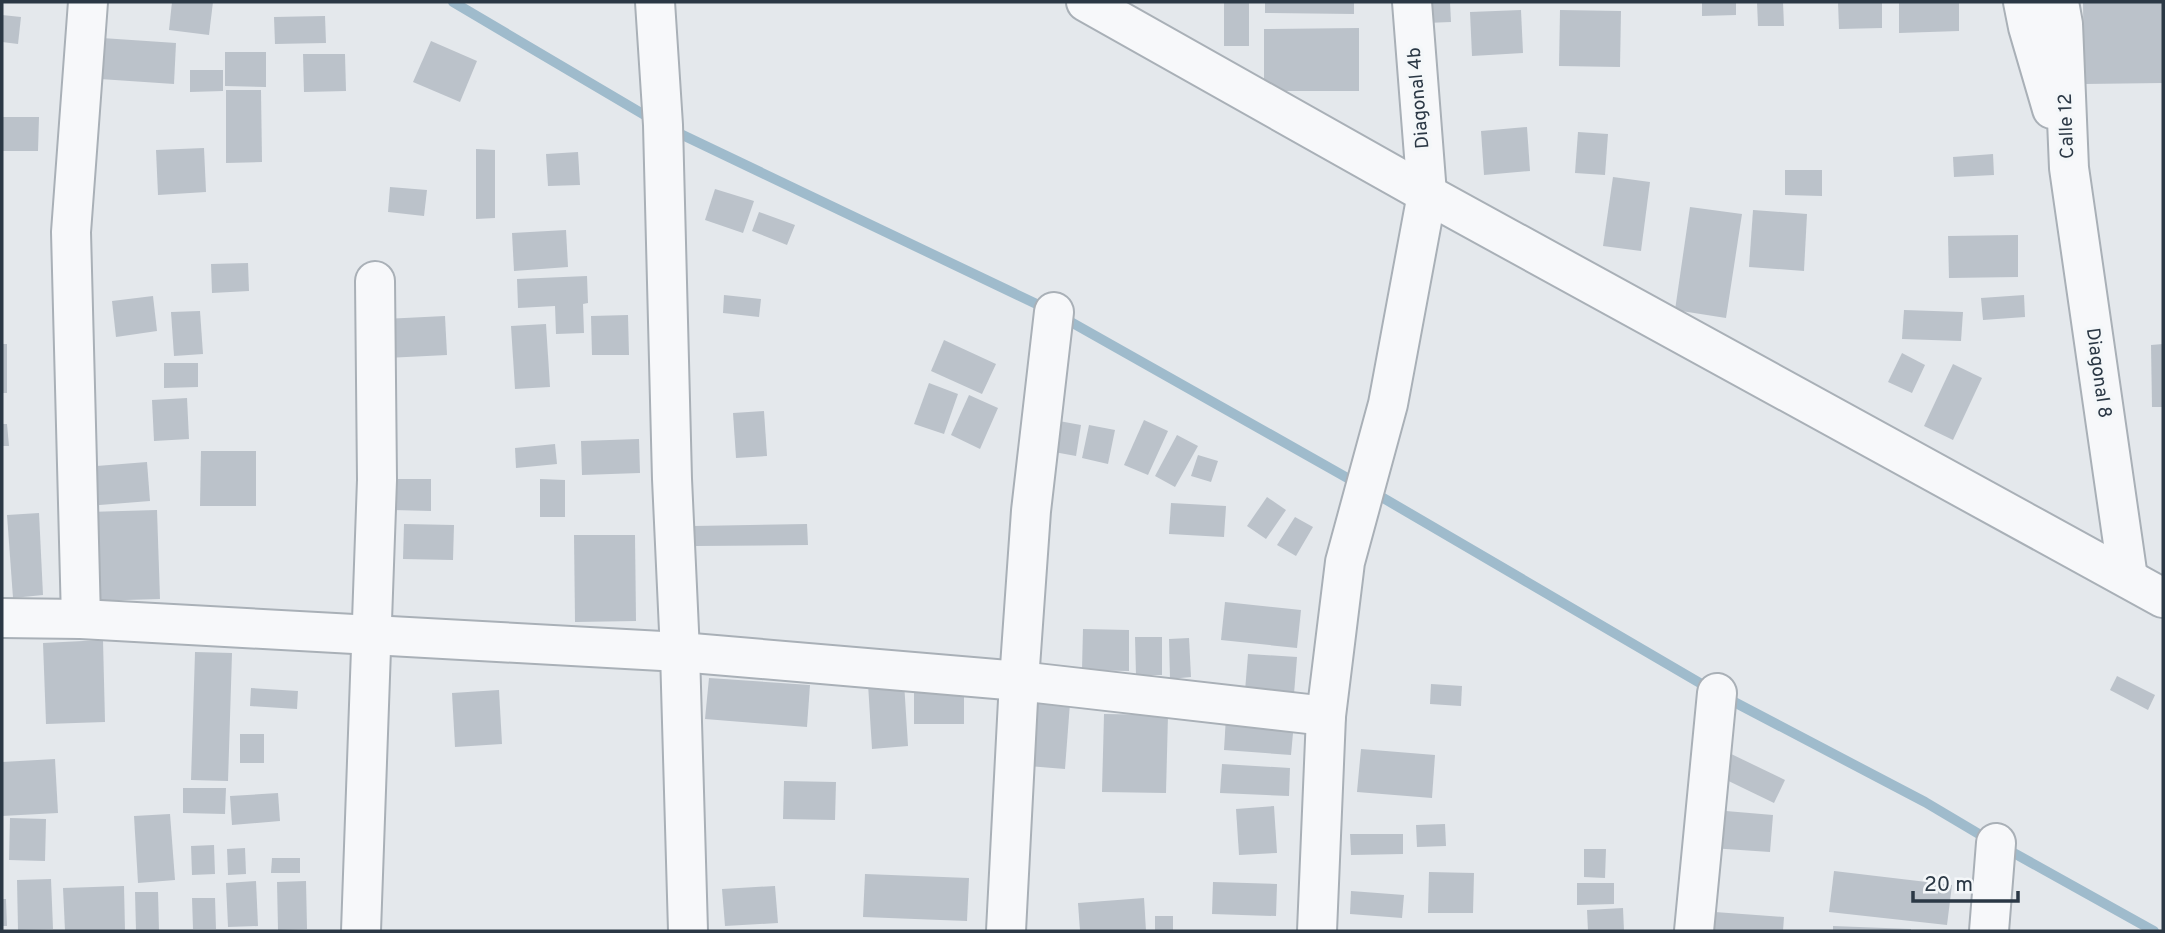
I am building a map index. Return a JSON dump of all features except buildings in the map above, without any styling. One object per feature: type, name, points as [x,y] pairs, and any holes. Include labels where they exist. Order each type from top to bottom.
[{"type":"street","points":[[81,619],[71,232],[88,2]]},
{"type":"street","points":[[655,2],[663,125],[688,931]]},
{"type":"street","points":[[1086,2],[1427,194],[2163,598]]},
{"type":"street","name":"Diagonal 4b","points":[[1317,931],[1326,716],[1345,562],[1388,404],[1427,194],[1412,2]]},
{"type":"street","name":"Calle 12","points":[[2023,2],[2069,168]]},
{"type":"street","name":"Calle 12","points":[[2059,2],[2063,24],[2069,168]]},
{"type":"street","name":"Diagonal 8","points":[[2069,168],[2128,578]]},
{"type":"street","points":[[361,931],[377,480],[375,281]]},
{"type":"street","points":[[1006,931],[1031,512],[1054,312]]},
{"type":"street","points":[[2,618],[81,619],[680,652],[1019,681],[1326,716]]},
{"type":"street","points":[[1694,931],[1717,693]]},
{"type":"street","points":[[1989,931],[1996,844]]},
{"type":"waterway","points":[[453,2],[653,120]]},
{"type":"waterway","points":[[670,129],[1047,309]]},
{"type":"waterway","points":[[1062,317],[1358,484]]},
{"type":"waterway","points":[[1373,492],[1717,693],[1925,802],[1989,840]]},
{"type":"waterway","points":[[2003,847],[2154,931]]}]
